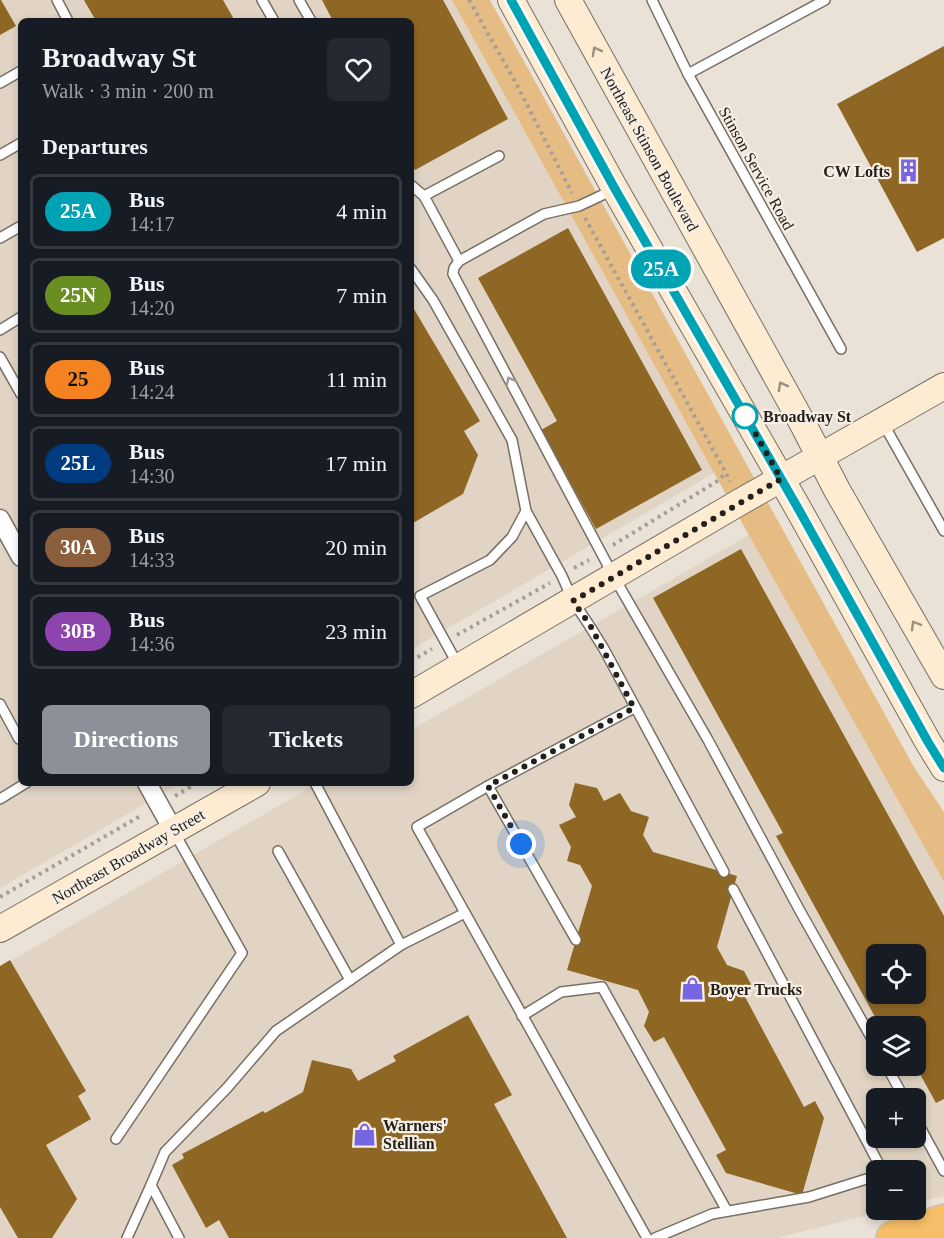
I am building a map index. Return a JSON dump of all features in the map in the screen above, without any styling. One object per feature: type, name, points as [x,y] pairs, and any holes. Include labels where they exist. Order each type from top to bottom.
[{"type":"highway","points":[[893,1238],[944,1221]]},
{"type":"main road","points":[[511,0],[615,189],[944,768]]},
{"type":"main road","name":"Northeast Stinson Boulevard","points":[[568,0],[837,490],[944,676]]},
{"type":"main road","points":[[414,693],[944,386]]},
{"type":"main road","name":"Northeast Broadway Street","points":[[0,928],[252,786]]},
{"type":"street","points":[[0,519],[18,552]]},
{"type":"street","points":[[149,786],[174,830]]},
{"type":"lane","points":[[57,0],[66,18]]},
{"type":"lane","points":[[262,0],[272,18]]},
{"type":"lane","points":[[299,0],[309,18]]},
{"type":"lane","name":"Stinson Service Road","points":[[652,0],[688,74],[841,349]]},
{"type":"lane","points":[[688,74],[825,0]]},
{"type":"lane","points":[[0,83],[18,73]]},
{"type":"lane","points":[[0,155],[18,144]]},
{"type":"lane","points":[[424,196],[499,156]]},
{"type":"lane","points":[[414,188],[424,196],[459,261]]},
{"type":"lane","points":[[615,189],[579,206],[544,214],[459,261],[453,274],[614,577],[708,740],[866,1028]]},
{"type":"lane","points":[[0,238],[18,228]]},
{"type":"lane","points":[[414,273],[433,300],[512,440],[526,511],[562,576],[573,601],[590,625],[724,872]]},
{"type":"lane","points":[[0,330],[18,320]]},
{"type":"lane","points":[[0,357],[18,389]]},
{"type":"lane","points":[[882,421],[944,531]]},
{"type":"lane","points":[[459,668],[420,596],[490,560],[512,537],[526,511]]},
{"type":"lane","points":[[0,704],[18,736]]},
{"type":"lane","points":[[634,708],[488,786],[417,827],[646,1238]]},
{"type":"lane","points":[[0,799],[21,786]]},
{"type":"lane","points":[[317,786],[401,945]]},
{"type":"lane","points":[[488,786],[576,940]]},
{"type":"lane","points":[[116,1139],[242,953],[174,830]]},
{"type":"lane","points":[[278,851],[350,980]]},
{"type":"lane","points":[[733,889],[877,1160]]},
{"type":"lane","points":[[127,1238],[165,1152],[227,1088],[276,1031],[401,945],[465,913]]},
{"type":"lane","points":[[522,1016],[561,992],[600,983],[727,1211]]},
{"type":"lane","points":[[926,1138],[944,1171]]},
{"type":"lane","points":[[655,1238],[712,1214],[809,1197],[866,1179]]},
{"type":"lane","points":[[151,1185],[179,1238]]},
{"type":"path","points":[[469,0],[729,481]]},
{"type":"path","points":[[183,791],[192,786]]},
{"type":"path","points":[[0,897],[139,817]]},
{"type":"shaded area","points":[[0,0],[452,0],[714,473],[414,648],[414,18],[18,18],[18,786],[176,786],[0,888]]},
{"type":"shaded area","points":[[452,0],[490,0],[914,767],[944,812],[944,882],[714,473]]},
{"type":"shaded area","points":[[749,535],[944,882],[944,1196],[926,1200],[926,1160],[866,1160],[866,1216],[777,1238],[0,1238],[0,967],[313,786],[414,786],[414,728]]},
{"type":"building","points":[[0,0],[16,26],[0,35]]},
{"type":"building","points":[[84,0],[223,0],[233,18],[94,18]]},
{"type":"building","points":[[322,0],[443,0],[508,119],[415,170],[414,18],[331,18]]},
{"type":"building","name":"CW Lofts","points":[[944,46],[944,238],[917,252],[837,104]]},
{"type":"building","points":[[568,228],[702,470],[596,529],[541,430],[557,421],[478,278]]},
{"type":"building","points":[[414,309],[480,421],[464,431],[478,455],[463,494],[414,522]]},
{"type":"building","points":[[741,549],[944,916],[944,1099],[936,1103],[921,1076],[926,1076],[926,1016],[875,1016],[868,1004],[926,1004],[926,944],[866,944],[866,1000],[776,836],[783,833],[653,598]]},
{"type":"building","name":"Boyer Trucks","points":[[575,783],[597,788],[604,801],[620,793],[631,811],[649,817],[643,835],[653,852],[737,876],[717,947],[727,965],[744,971],[753,988],[743,993],[804,1107],[815,1101],[824,1118],[802,1195],[726,1173],[716,1155],[726,1150],[664,1037],[654,1042],[644,1026],[649,1012],[638,990],[567,970],[592,886],[580,865],[567,861],[571,847],[559,825],[576,817],[569,805]]},
{"type":"building","points":[[10,960],[86,1091],[78,1096],[91,1119],[46,1145],[77,1199],[52,1238],[18,1238],[0,1207],[0,966]]},
{"type":"building","name":"Warners' Stellian","points":[[468,1015],[512,1095],[494,1104],[567,1238],[229,1238],[219,1220],[206,1228],[172,1165],[184,1158],[182,1154],[303,1092],[312,1060],[351,1069],[358,1081],[396,1061],[393,1056]]},
{"type":"bus line","name":"25A","points":[[511,0],[615,189],[944,768]]},
{"type":"place","name":"CW Lofts","points":[[908,171]]},
{"type":"place","name":"Broadway St","points":[[745,416]]},
{"type":"place","name":"Boyer Trucks","points":[[692,989]]},
{"type":"place","name":"Warners' Stellian","points":[[365,1134]]},
{"type":"route","points":[[521,844],[488,786],[634,708],[604,649],[573,601],[781,479],[741,408],[745,416]]}]
